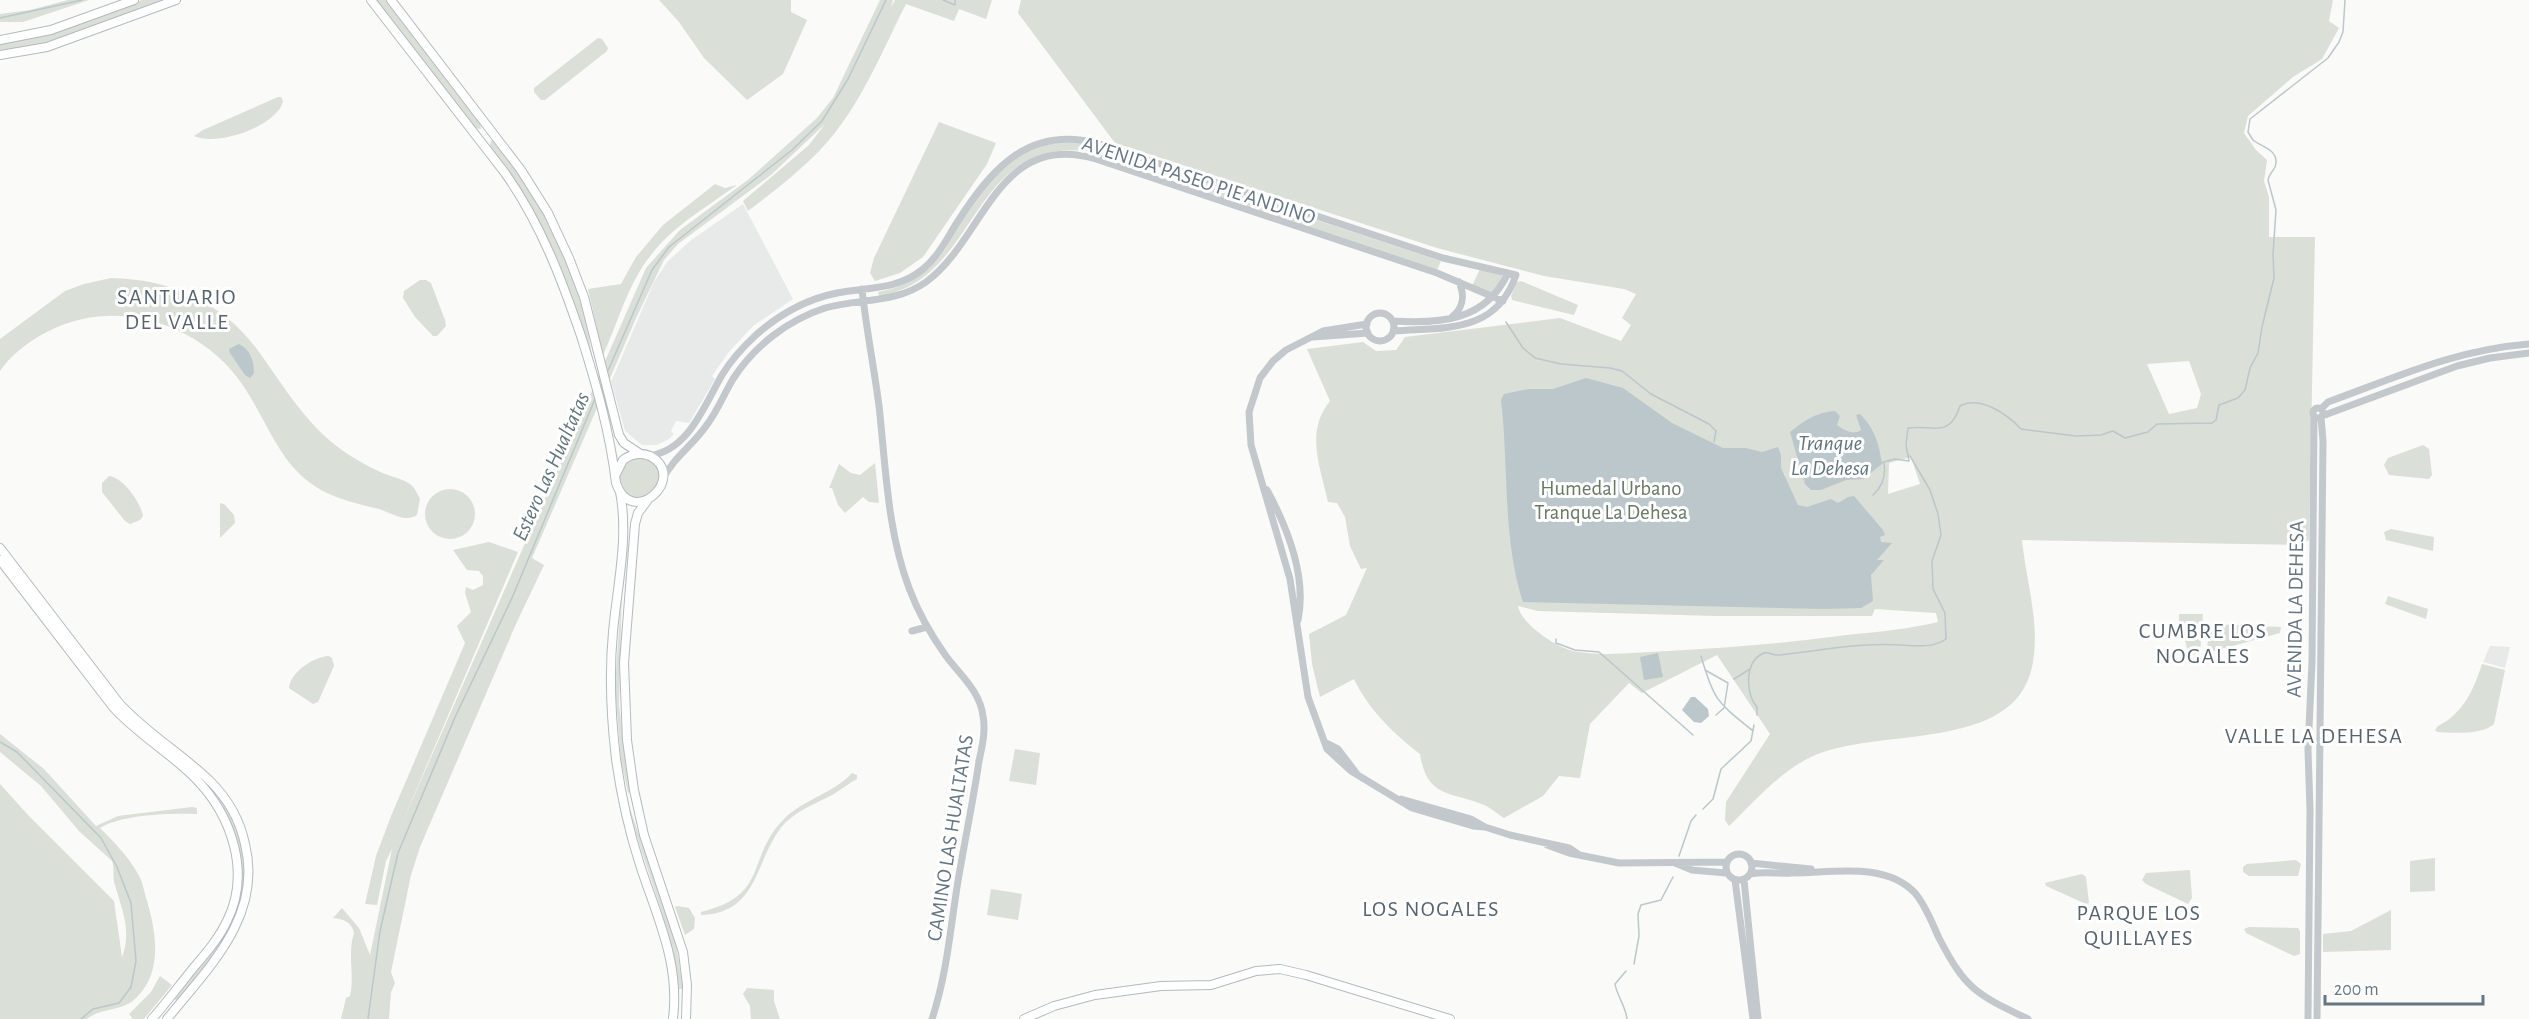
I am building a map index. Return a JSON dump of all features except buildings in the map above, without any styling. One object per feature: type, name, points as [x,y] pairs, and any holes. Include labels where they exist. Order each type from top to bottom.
[{"type":"main road","points":[[0,40],[51,30],[134,0]]},
{"type":"main road","points":[[0,55],[47,47],[176,0]]},
{"type":"main road","points":[[371,0],[483,143],[523,200],[556,264],[593,374],[610,437],[623,524],[612,645],[611,694],[615,750],[622,797],[635,850],[670,950],[675,983],[674,1019]]},
{"type":"main road","points":[[391,0],[521,170],[548,213],[580,287],[620,438],[630,448],[649,456],[659,465],[663,479],[657,493],[648,499],[639,510],[636,520],[624,651],[623,694],[628,752],[636,802],[648,849],[683,952],[687,992],[686,1019]]},
{"type":"main road","points":[[615,476],[623,460],[640,454]]},
{"type":"main road","points":[[620,492],[633,500],[648,499]]},
{"type":"main road","points":[[0,548],[127,712],[208,779],[221,794],[235,816],[244,839],[248,858],[248,889],[241,918],[231,938],[167,1019]]},
{"type":"main road","points":[[0,560],[113,707],[191,774],[212,797],[226,822],[234,846],[238,868],[236,892],[229,917],[219,936],[152,1019]]},
{"type":"main road","points":[[618,579],[625,584],[629,592]]},
{"type":"main road","points":[[212,797],[221,794]]},
{"type":"main road","points":[[622,797],[630,797],[636,802]]},
{"type":"main road","points":[[1024,1019],[1054,1006],[1095,995],[1161,986],[1211,985],[1256,971],[1281,969],[1450,1019]]},
{"type":"main road","points":[[170,997],[172,1002],[179,1004]]},
{"type":"street","name":"AVENIDA PASEO PIE ANDINO","points":[[649,456],[668,450],[685,435],[706,406],[726,368],[750,340],[765,327],[804,303],[834,294],[897,284],[924,268],[939,252],[984,182],[1013,156],[1037,145],[1058,140],[1086,141],[1108,146],[1436,256],[1512,274]]},
{"type":"street","points":[[1096,159],[1106,156],[1108,146]]},
{"type":"street","name":"AVENIDA PASEO PIE ANDINO","points":[[663,479],[670,467],[709,423],[741,368],[764,343],[780,330],[810,314],[833,306],[886,300],[915,289],[948,261],[999,188],[1021,169],[1054,156],[1078,155],[1096,159],[1437,273],[1503,301]]},
{"type":"street","points":[[1393,321],[1451,318],[1471,313],[1486,304],[1512,274]]},
{"type":"street","points":[[1394,331],[1464,325],[1480,320],[1493,312],[1503,301],[1512,274]]},
{"type":"street","points":[[1451,318],[1458,312],[1462,303],[1459,282]]},
{"type":"street","name":"CAMINO LAS HUALTATAS","points":[[862,289],[879,406],[892,530],[908,587],[927,627],[944,654],[977,696],[984,726],[972,810],[960,864],[954,921],[941,988],[932,1019]]},
{"type":"street","points":[[1486,304],[1493,312]]},
{"type":"street","points":[[1379,314],[1387,315],[1393,321],[1394,331],[1389,339],[1381,341],[1373,339],[1368,333],[1367,324],[1370,318],[1379,314]]},
{"type":"street","points":[[1367,324],[1328,329],[1294,345],[1274,360],[1260,378],[1253,396],[1249,420],[1249,436],[1263,482],[1278,512],[1296,568],[1300,594],[1297,622],[1308,697],[1332,754],[1357,774],[1396,799],[1471,819],[1485,827],[1559,850],[1611,862],[1727,862]]},
{"type":"street","points":[[1311,337],[1368,333]]},
{"type":"street","points":[[2320,415],[2328,402],[2451,357],[2529,344]]},
{"type":"street","points":[[2320,415],[2373,398],[2457,366],[2490,358],[2529,353]]},
{"type":"street","points":[[2372,385],[2370,392],[2373,398]]},
{"type":"street","name":"AVENIDA LA DEHESA","points":[[2308,1019],[2310,846],[2308,750],[2320,415]]},
{"type":"street","name":"AVENIDA LA DEHESA","points":[[2317,1019],[2323,441],[2320,415]]},
{"type":"street","points":[[912,630],[927,627]]},
{"type":"street","points":[[2309,718],[2316,717],[2320,720]]},
{"type":"street","points":[[2308,750],[2313,752],[2320,750]]},
{"type":"street","points":[[1726,873],[1727,862],[1738,854],[1746,856],[1751,862],[1750,874]]},
{"type":"street","points":[[1751,862],[1817,871]]},
{"type":"street","points":[[1676,863],[1692,870],[1726,873],[1739,880]]},
{"type":"street","points":[[1739,880],[1750,874],[1817,871],[1873,873],[1902,882],[1921,902],[1953,964],[1965,981],[1980,995],[2028,1019]]},
{"type":"street","points":[[1739,880],[1758,1019]]},
{"type":"street","points":[[1745,929],[1753,1019]]},
{"type":"shaded area","points":[[743,204],[793,299],[753,326],[728,353],[712,376],[715,379],[689,423],[676,421],[671,431],[674,434],[669,439],[657,445],[642,445],[625,431],[611,381],[654,282],[667,262],[690,241]]},
{"type":"shaded area","points":[[2490,646],[2510,647],[2505,668],[2483,662]]},
{"type":"green space","points":[[68,0],[89,0],[23,22],[0,22],[0,14],[30,10]]},
{"type":"green space","points":[[142,0],[168,0],[45,44],[0,52],[0,43],[65,29]]},
{"type":"green space","points":[[376,0],[387,0],[480,121],[481,129],[474,128]]},
{"type":"green space","points":[[659,0],[791,0],[791,12],[807,20],[783,74],[747,100],[704,58],[679,22]]},
{"type":"green space","points":[[880,0],[893,0],[891,7],[895,0],[992,0],[986,19],[959,9],[954,21],[906,4],[865,87],[825,145],[794,175],[748,211],[743,201],[809,145],[825,124],[771,175],[678,244],[664,260],[637,316],[532,558],[544,565],[516,624],[420,847],[411,875],[391,972],[395,983],[391,992],[389,1019],[341,1019],[346,998],[350,996],[351,949],[354,933],[346,922],[333,918],[342,908],[359,928],[370,955],[392,849],[386,861],[377,905],[365,904],[376,856],[465,643],[457,626],[471,612],[465,593],[466,587],[473,590],[483,585],[483,576],[479,571],[467,570],[453,550],[489,542],[518,552],[399,830],[646,268],[680,230],[749,179],[817,118],[833,98]]},
{"type":"green space","name":"Humedal Urbano Tranque La Dehesa","points":[[1021,0],[2333,0],[2329,21],[2339,28],[2322,59],[2293,77],[2248,116],[2244,133],[2256,150],[2267,160],[2264,181],[2269,197],[2269,237],[2315,237],[2309,540],[2300,545],[2022,540],[2034,619],[2032,667],[2020,694],[1999,713],[1972,725],[1940,733],[1840,747],[1813,756],[1779,778],[1729,826],[1725,820],[1726,802],[1770,734],[1717,655],[1642,693],[1629,683],[1590,724],[1580,778],[1559,776],[1543,796],[1504,818],[1484,805],[1451,795],[1435,786],[1423,769],[1420,754],[1382,720],[1354,679],[1320,697],[1312,664],[1309,634],[1346,615],[1367,568],[1361,569],[1350,546],[1345,517],[1337,503],[1328,502],[1316,437],[1322,413],[1330,401],[1307,349],[1363,342],[1376,351],[1396,350],[1405,337],[1560,318],[1621,341],[1631,325],[1622,318],[1636,294],[1624,289],[1544,276],[1437,248],[1115,143],[1018,13]],"holes":[[[2189,361],[2201,394],[2197,408],[2169,414],[2147,364]],[[1911,457],[1920,484],[1888,494],[1889,463]],[[1518,606],[1538,611],[1716,616],[1872,616],[1875,609],[1936,613],[1938,622],[1893,630],[1758,645],[1596,654],[1573,651],[1558,645],[1540,634],[1521,613]]]},
{"type":"green space","points":[[598,38],[602,39],[608,48],[607,51],[545,100],[541,100],[534,92],[534,88]]},
{"type":"green space","points":[[281,97],[283,101],[279,110],[258,126],[245,132],[216,139],[194,136],[203,130]]},
{"type":"green space","points":[[939,122],[996,143],[987,164],[923,257],[900,273],[875,281],[870,273],[874,258]]},
{"type":"green space","points":[[491,141],[495,141],[530,190],[558,242],[579,297],[592,355],[553,250],[535,215],[489,147]]},
{"type":"green space","points":[[1079,142],[1106,147],[1104,154],[1059,151],[1026,161],[1000,182],[939,263],[913,284],[879,296],[878,292],[889,290],[917,277],[940,257],[959,223],[983,189],[1013,160],[1042,145]]},
{"type":"green space","points":[[1189,177],[1441,261],[1437,270],[1186,187]]},
{"type":"green space","points":[[715,184],[725,188],[737,185],[680,225],[651,255],[636,278],[603,355],[588,289],[621,284],[636,257],[663,225]]},
{"type":"green space","points":[[1480,269],[1500,273],[1503,278],[1493,293],[1472,286]]},
{"type":"green space","points":[[111,278],[133,279],[175,289],[213,307],[230,320],[259,352],[312,424],[358,460],[412,486],[420,499],[417,515],[408,518],[398,516],[339,498],[321,490],[304,478],[285,457],[250,396],[228,366],[192,338],[172,328],[128,317],[105,316],[83,319],[60,326],[37,337],[16,353],[0,371],[0,339],[65,291]]},
{"type":"green space","points":[[420,280],[431,283],[445,320],[446,326],[437,336],[433,336],[415,317],[403,298],[404,291]]},
{"type":"green space","points":[[1521,281],[1578,305],[1574,315],[1512,300],[1511,296],[1517,282]]},
{"type":"green space","points":[[2423,445],[2429,449],[2432,475],[2429,479],[2389,475],[2384,465],[2388,458]]},
{"type":"green space","points":[[639,456],[654,462],[660,477],[654,492],[639,498],[624,492],[618,477],[624,462]]},
{"type":"green space","points":[[875,463],[879,503],[869,502],[863,497],[845,513],[838,505],[832,488],[829,488],[839,464],[851,473],[860,475]]},
{"type":"green space","points":[[109,476],[120,481],[135,498],[142,511],[143,516],[140,520],[130,524],[125,521],[102,492],[102,483]]},
{"type":"green space","points":[[445,489],[455,489],[468,496],[475,509],[475,519],[468,532],[455,539],[445,539],[436,535],[429,528],[425,519],[425,509],[429,500],[436,493]]},
{"type":"green space","points":[[220,503],[224,504],[234,515],[235,523],[220,538]]},
{"type":"green space","points":[[2391,529],[2434,537],[2433,551],[2386,540],[2384,532]]},
{"type":"green space","points":[[622,587],[619,705],[630,792],[628,793],[621,762],[615,686]]},
{"type":"green space","points":[[2388,596],[2428,609],[2426,619],[2385,604]]},
{"type":"green space","points":[[2179,614],[2203,614],[2200,653],[2189,656],[2185,640],[2179,634]]},
{"type":"green space","points":[[2209,624],[2281,627],[2280,633],[2207,653]]},
{"type":"green space","points":[[329,656],[334,666],[318,702],[313,704],[289,688],[294,676],[304,666]]},
{"type":"green space","points":[[2482,664],[2505,670],[2494,724],[2475,732],[2437,732],[2435,730],[2438,726],[2461,708],[2475,683]]},
{"type":"green space","points":[[0,734],[44,769],[96,826],[118,816],[197,808],[197,814],[134,817],[109,823],[100,828],[126,855],[140,877],[155,938],[151,975],[137,997],[125,1005],[87,1019],[0,1019],[0,784],[114,901],[122,957],[126,929],[114,882],[112,861],[79,831],[41,786],[0,752]]},
{"type":"green space","points":[[1015,749],[1040,753],[1036,785],[1009,781]]},
{"type":"green space","points":[[852,773],[857,775],[857,779],[786,822],[776,835],[754,880],[736,904],[721,912],[701,915],[701,912],[723,905],[738,896],[747,886],[771,835],[783,820]]},
{"type":"green space","points":[[216,797],[223,802],[242,846],[245,867],[244,887],[240,906],[221,946],[188,990],[176,1001],[174,997],[220,939],[241,867],[237,844]]},
{"type":"green space","points":[[627,800],[676,943],[683,989],[679,989],[670,941]]},
{"type":"green space","points":[[2435,858],[2435,891],[2410,892],[2410,861]]},
{"type":"green space","points":[[2296,860],[2301,864],[2298,876],[2249,876],[2243,872],[2243,867],[2247,864]]},
{"type":"green space","points":[[2190,870],[2192,898],[2188,904],[2142,880],[2146,873]]},
{"type":"green space","points":[[2082,874],[2086,877],[2089,903],[2086,904],[2046,886],[2045,883]]},
{"type":"green space","points":[[991,889],[1022,894],[1018,920],[987,915]]},
{"type":"green space","points":[[675,907],[689,908],[695,918],[694,929],[685,935]]},
{"type":"green space","points":[[2391,910],[2391,950],[2323,952],[2323,934],[2351,931]]},
{"type":"green space","points":[[2249,927],[2298,928],[2300,954],[2294,956],[2246,933],[2244,929]]},
{"type":"green space","points":[[160,976],[172,985],[144,1019],[133,1019],[129,1014],[151,992]]},
{"type":"green space","points":[[747,988],[774,990],[774,1001],[780,1019],[751,1019],[750,1006],[743,994]]},
{"type":"water","points":[[239,344],[249,352],[252,360],[254,373],[250,378],[245,375],[230,353],[229,349]]},
{"type":"water","name":"Tranque La Dehesa","points":[[1586,378],[1623,388],[1672,423],[1723,448],[1746,448],[1762,452],[1778,447],[1781,455],[1781,468],[1798,505],[1807,507],[1831,499],[1838,503],[1854,496],[1883,530],[1885,535],[1880,537],[1881,542],[1892,543],[1877,560],[1884,560],[1871,575],[1873,601],[1861,608],[1824,609],[1523,602],[1516,577],[1509,527],[1501,400],[1504,394],[1529,389],[1553,389]]},
{"type":"water","name":"Tranque La Dehesa","points":[[1835,411],[1840,416],[1837,425],[1849,432],[1861,430],[1856,415],[1860,414],[1876,437],[1882,464],[1863,479],[1846,480],[1821,490],[1811,490],[1805,484],[1790,432],[1816,415]]},
{"type":"water","points":[[1658,653],[1663,677],[1644,680],[1640,657]]},
{"type":"water","points":[[1691,697],[1695,697],[1708,709],[1709,716],[1701,723],[1694,722],[1682,710]]},
{"type":"waterway","points":[[0,18],[82,0]]},
{"type":"waterway","name":"Estero Las Hualtatas","points":[[607,373],[652,270],[669,247],[792,150],[822,121],[848,79],[886,0]]},
{"type":"waterway","points":[[943,0],[955,5],[955,0]]},
{"type":"waterway","points":[[1880,463],[1895,459],[1909,461],[1906,445],[1908,428],[1945,427],[1956,417],[1960,406],[1968,403],[1984,404],[1993,408],[2021,429],[2076,436],[2101,435],[2113,431],[2125,438],[2148,432],[2157,424],[2212,423],[2216,420],[2219,405],[2238,398],[2245,390],[2250,368],[2258,353],[2274,278],[2276,210],[2268,180],[2276,161],[2273,153],[2253,140],[2248,132],[2250,119],[2328,58],[2343,32],[2345,0]]},
{"type":"waterway","points":[[1506,322],[1523,348],[1535,358],[1561,364],[1622,371],[1651,394],[1709,424],[1716,431],[1714,442]]},
{"type":"waterway","name":"Estero Las Hualtatas","points":[[368,1019],[380,931],[398,853],[456,715],[512,598],[595,399]]},
{"type":"waterway","points":[[1757,715],[1749,679],[1752,664],[1764,653],[1779,655],[1886,644],[1925,646],[1946,639],[1945,613],[1933,589],[1932,561],[1941,535],[1938,514],[1930,490],[1910,456]]},
{"type":"waterway","points":[[1873,495],[1883,480],[1884,463]]},
{"type":"waterway","points":[[1556,639],[1556,643],[1575,650],[1599,652],[1693,735]]},
{"type":"waterway","points":[[1701,656],[1718,700],[1753,731]]},
{"type":"waterway","points":[[1734,679],[1750,669]]},
{"type":"waterway","points":[[1705,670],[1728,683],[1724,708],[1716,715]]},
{"type":"waterway","points":[[1703,809],[1713,799],[1721,769],[1751,741],[1754,725]]},
{"type":"waterway","points":[[0,742],[17,752],[101,838],[117,867],[131,903],[136,961],[131,987],[119,1003],[93,1009],[81,1019]]},
{"type":"waterway","points":[[1679,856],[1691,821],[1696,815]]},
{"type":"waterway","points":[[1634,964],[1639,936],[1638,914],[1641,905],[1661,900],[1673,877]]},
{"type":"waterway","points":[[1626,971],[1615,984],[1627,1019]]},
{"type":"district","name":"SANTUARIO DEL VALLE","points":[[177,308]]},
{"type":"district","name":"CUMBRE LOS NOGALES","points":[[2203,642]]},
{"type":"district","name":"VALLE LA DEHESA","points":[[2314,735]]},
{"type":"district","name":"LOS NOGALES","points":[[1431,908]]},
{"type":"district","name":"PARQUE LOS QUILLAYES","points":[[2139,924]]}]
